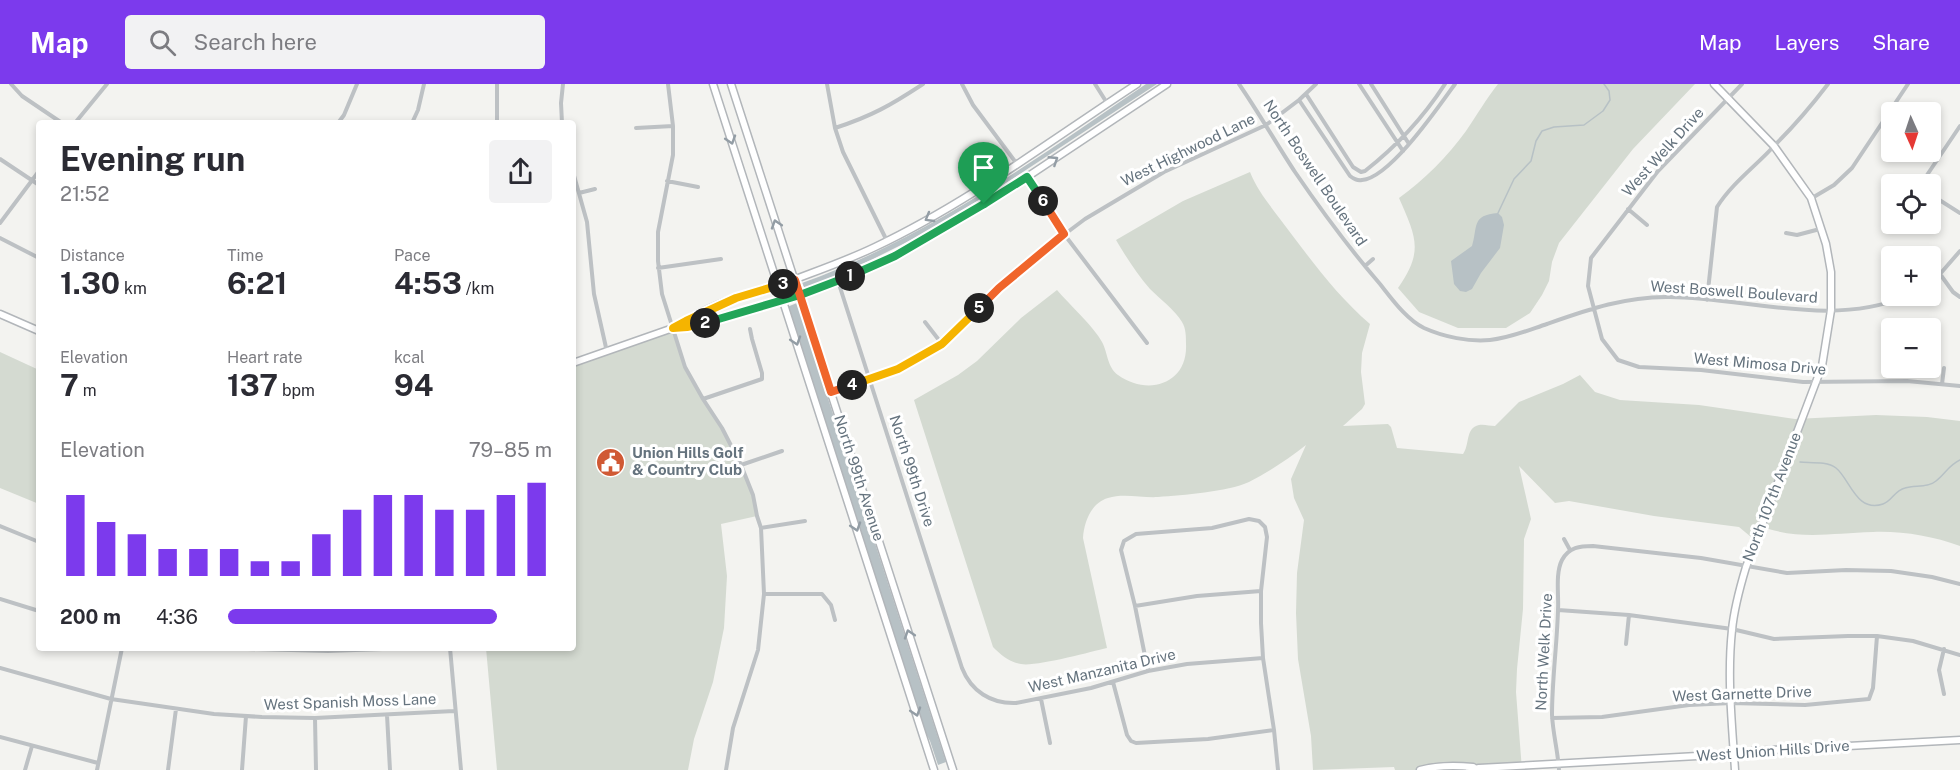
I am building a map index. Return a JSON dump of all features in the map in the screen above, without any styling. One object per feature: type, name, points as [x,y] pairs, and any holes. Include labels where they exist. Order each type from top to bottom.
[{"type":"main road","name":"North 99th Avenue","points":[[713,84],[934,770]]},
{"type":"main road","points":[[726,84],[739,110]]},
{"type":"main road","name":"North 99th Avenue","points":[[731,84],[953,770]]},
{"type":"main road","points":[[576,362],[673,328],[736,298],[795,280],[887,241],[938,213],[1017,164],[1137,84]]},
{"type":"main road","points":[[673,328],[713,321],[800,295],[895,256],[1027,177],[1167,84]]},
{"type":"main road","name":"North 107th Avenue","points":[[1714,84],[1774,146],[1811,198],[1826,244],[1831,272],[1831,310],[1822,366],[1746,567],[1738,596],[1732,629],[1729,667],[1735,770]]},
{"type":"main road","points":[[0,314],[36,330]]},
{"type":"main road","name":"West Union Hills Drive","points":[[1420,770],[1432,766],[1456,765],[1479,768],[1559,767],[1754,751],[1960,740]]},
{"type":"main road","name":"West Union Hills Drive","points":[[1469,770],[1479,768]]},
{"type":"street","points":[[11,84],[22,96],[58,120]]},
{"type":"street","points":[[77,120],[107,84]]},
{"type":"street","points":[[340,120],[357,84]]},
{"type":"street","points":[[413,120],[424,84]]},
{"type":"street","points":[[497,84],[497,120]]},
{"type":"street","points":[[562,120],[563,84]]},
{"type":"street","points":[[668,84],[673,126],[673,155],[658,232],[658,268],[662,294],[686,367],[741,465],[753,495],[756,516],[761,528],[764,594],[758,650],[733,728],[726,770]]},
{"type":"street","points":[[827,84],[835,128],[843,152],[887,241]]},
{"type":"street","points":[[835,128],[884,109],[923,84]]},
{"type":"street","points":[[962,84],[973,105],[1017,164]]},
{"type":"street","points":[[1095,84],[1107,103]]},
{"type":"street","name":"North Boswell Boulevard","points":[[1239,84],[1307,189],[1365,266],[1405,313],[1423,327],[1449,336],[1492,340],[1594,307]]},
{"type":"street","name":"West Highwood Lane","points":[[831,392],[898,369],[942,344],[999,288],[1064,234],[1097,211],[1156,176],[1266,125],[1316,84]]},
{"type":"street","points":[[1359,84],[1403,151]]},
{"type":"street","points":[[1371,84],[1409,144]]},
{"type":"street","points":[[1306,94],[1356,170],[1365,171],[1398,144],[1427,111],[1445,84]]},
{"type":"street","points":[[1299,100],[1350,176],[1356,180],[1368,179],[1403,151],[1430,120],[1455,84]]},
{"type":"street","name":"West Welk Drive","points":[[1594,307],[1588,286],[1591,258],[1658,171],[1742,84]]},
{"type":"street","points":[[1707,300],[1717,207],[1723,197],[1774,146],[1828,84]]},
{"type":"street","points":[[1811,198],[1834,185],[1852,168],[1908,84]]},
{"type":"street","points":[[636,128],[673,126]]},
{"type":"street","points":[[1928,174],[1960,126]]},
{"type":"street","points":[[0,159],[36,183]]},
{"type":"street","points":[[0,223],[36,175]]},
{"type":"street","points":[[1027,177],[1064,234],[1147,343]]},
{"type":"street","points":[[668,181],[698,187]]},
{"type":"street","points":[[576,182],[587,222],[594,294],[607,352]]},
{"type":"street","points":[[579,193],[595,189]]},
{"type":"street","points":[[1941,201],[1960,213]]},
{"type":"street","name":"West Welk Drive","points":[[1628,209],[1647,225]]},
{"type":"street","points":[[1786,233],[1797,235],[1820,229]]},
{"type":"street","points":[[0,238],[36,256]]},
{"type":"street","points":[[1941,273],[1960,251]]},
{"type":"street","points":[[658,268],[721,259]]},
{"type":"street","points":[[1365,266],[1373,259]]},
{"type":"street","points":[[1941,275],[1953,292],[1960,297]]},
{"type":"street","name":"North 99th Drive","points":[[838,281],[962,668]]},
{"type":"street","name":"West Boswell Boulevard","points":[[1594,307],[1639,297],[1671,297],[1800,310],[1860,309],[1881,304]]},
{"type":"street","name":"West Mimosa Drive","points":[[1594,307],[1602,339],[1618,360],[1639,368],[1701,370],[1794,382],[1884,381],[1960,386]]},
{"type":"street","points":[[925,322],[942,344]]},
{"type":"street","points":[[703,399],[762,379],[750,329]]},
{"type":"street","points":[[1942,384],[1944,368]]},
{"type":"street","points":[[741,465],[782,451]]},
{"type":"street","points":[[1148,671],[1121,550],[1124,541],[1136,534],[1212,528],[1249,519],[1259,521],[1265,527],[1268,537],[1261,591],[1261,623],[1263,658],[1278,770]]},
{"type":"street","points":[[761,528],[805,521]]},
{"type":"street","points":[[0,526],[36,541]]},
{"type":"street","points":[[1564,539],[1570,550],[1580,546],[1593,546],[1701,558],[1787,573],[1846,570],[1891,571],[1960,584]]},
{"type":"street","name":"North Welk Drive","points":[[1559,767],[1552,718],[1553,667],[1559,570],[1562,560],[1570,550]]},
{"type":"street","points":[[1135,606],[1197,596],[1261,591]]},
{"type":"street","points":[[764,594],[822,594],[831,605],[835,620]]},
{"type":"street","points":[[0,599],[36,610]]},
{"type":"street","points":[[1558,610],[1629,615],[1732,629],[1774,639],[1877,636],[1913,641],[1960,655]]},
{"type":"street","points":[[1626,644],[1629,615]]},
{"type":"street","name":"West Garnette Drive","points":[[1552,718],[1602,717],[1689,705],[1731,703],[1805,705],[1869,699],[1873,688],[1877,636]]},
{"type":"street","points":[[1944,649],[1939,670],[1944,694]]},
{"type":"street","points":[[97,770],[121,651]]},
{"type":"street","points":[[450,651],[461,770]]},
{"type":"street","name":"West Manzanita Drive","points":[[962,668],[971,684],[980,693],[991,699],[1009,703],[1041,699],[1187,663],[1263,658]]},
{"type":"street","name":"West Spanish Moss Lane","points":[[0,668],[111,699],[176,709],[246,716],[315,718],[454,711]]},
{"type":"street","points":[[1113,682],[1127,735],[1131,741],[1136,743],[1208,739],[1274,730]]},
{"type":"street","points":[[1041,699],[1050,743]]},
{"type":"street","points":[[168,770],[176,709]]},
{"type":"street","points":[[387,715],[390,770]]},
{"type":"street","points":[[242,770],[246,716]]},
{"type":"street","points":[[315,718],[316,770]]},
{"type":"street","points":[[0,737],[98,763]]},
{"type":"street","points":[[25,770],[32,746]]},
{"type":"shaded area","points":[[1146,84],[1157,84],[997,189],[925,233],[805,289],[802,283],[848,265],[937,220],[1022,168]]},
{"type":"shaded area","points":[[1498,84],[1695,84],[1633,149],[1559,243],[1552,262],[1549,281],[1530,313],[1506,328],[1458,328],[1419,312],[1398,288],[1412,264],[1415,244],[1410,223],[1399,198],[1451,149]]},
{"type":"shaded area","points":[[1250,172],[1264,197],[1312,261],[1333,287],[1370,324],[1362,353],[1361,372],[1365,404],[1343,426],[1388,424],[1397,448],[1463,454],[1470,433],[1475,427],[1495,426],[1519,402],[1580,375],[1595,392],[1620,400],[1699,405],[1795,419],[1876,415],[1960,421],[1960,546],[1939,539],[1906,533],[1800,535],[1757,525],[1751,537],[1739,527],[1654,516],[1569,501],[1555,503],[1519,466],[1531,519],[1524,539],[1523,609],[1516,692],[1522,770],[1395,770],[1394,767],[1313,770],[1311,736],[1298,659],[1296,613],[1297,573],[1304,520],[1294,498],[1291,479],[1306,445],[1271,470],[1240,485],[1217,491],[1152,497],[1126,496],[1102,500],[1087,520],[1083,538],[1107,648],[1038,663],[1021,664],[1009,660],[993,647],[914,400],[958,375],[977,361],[1021,318],[1057,290],[1099,336],[1108,360],[1118,375],[1141,385],[1164,383],[1173,377],[1185,358],[1186,338],[1183,324],[1145,283],[1116,240],[1183,201]]},
{"type":"shaded area","points":[[1498,213],[1504,225],[1500,248],[1472,289],[1466,292],[1460,291],[1454,284],[1451,261],[1472,246],[1479,219]]},
{"type":"shaded area","points":[[797,303],[946,762],[938,765],[922,726],[787,307]]},
{"type":"shaded area","points":[[673,328],[686,368],[737,458],[752,495],[757,516],[721,524],[727,576],[724,628],[713,682],[694,739],[688,770],[497,770],[486,651],[576,651],[576,362]]},
{"type":"shaded area","points":[[0,352],[36,369],[36,503],[0,488]]},
{"type":"waterway","points":[[1498,213],[1514,179],[1531,161],[1536,141],[1542,131],[1554,127],[1584,125],[1603,111],[1610,100],[1609,91],[1604,84]]},
{"type":"waterway","points":[[1800,462],[1823,463],[1836,468],[1860,499],[1866,504],[1874,505],[1886,503],[1902,489],[1933,483],[1960,460]]},
{"type":"place","name":"Union Hills Golf & Country Club","points":[[611,462]]},
{"type":"route","points":[[984,204],[895,256],[864,271],[800,295],[742,313],[687,327],[673,328],[736,298],[795,280],[800,295],[813,335],[831,392],[898,369],[942,344],[999,288],[1064,234],[1027,177],[984,204]]}]
